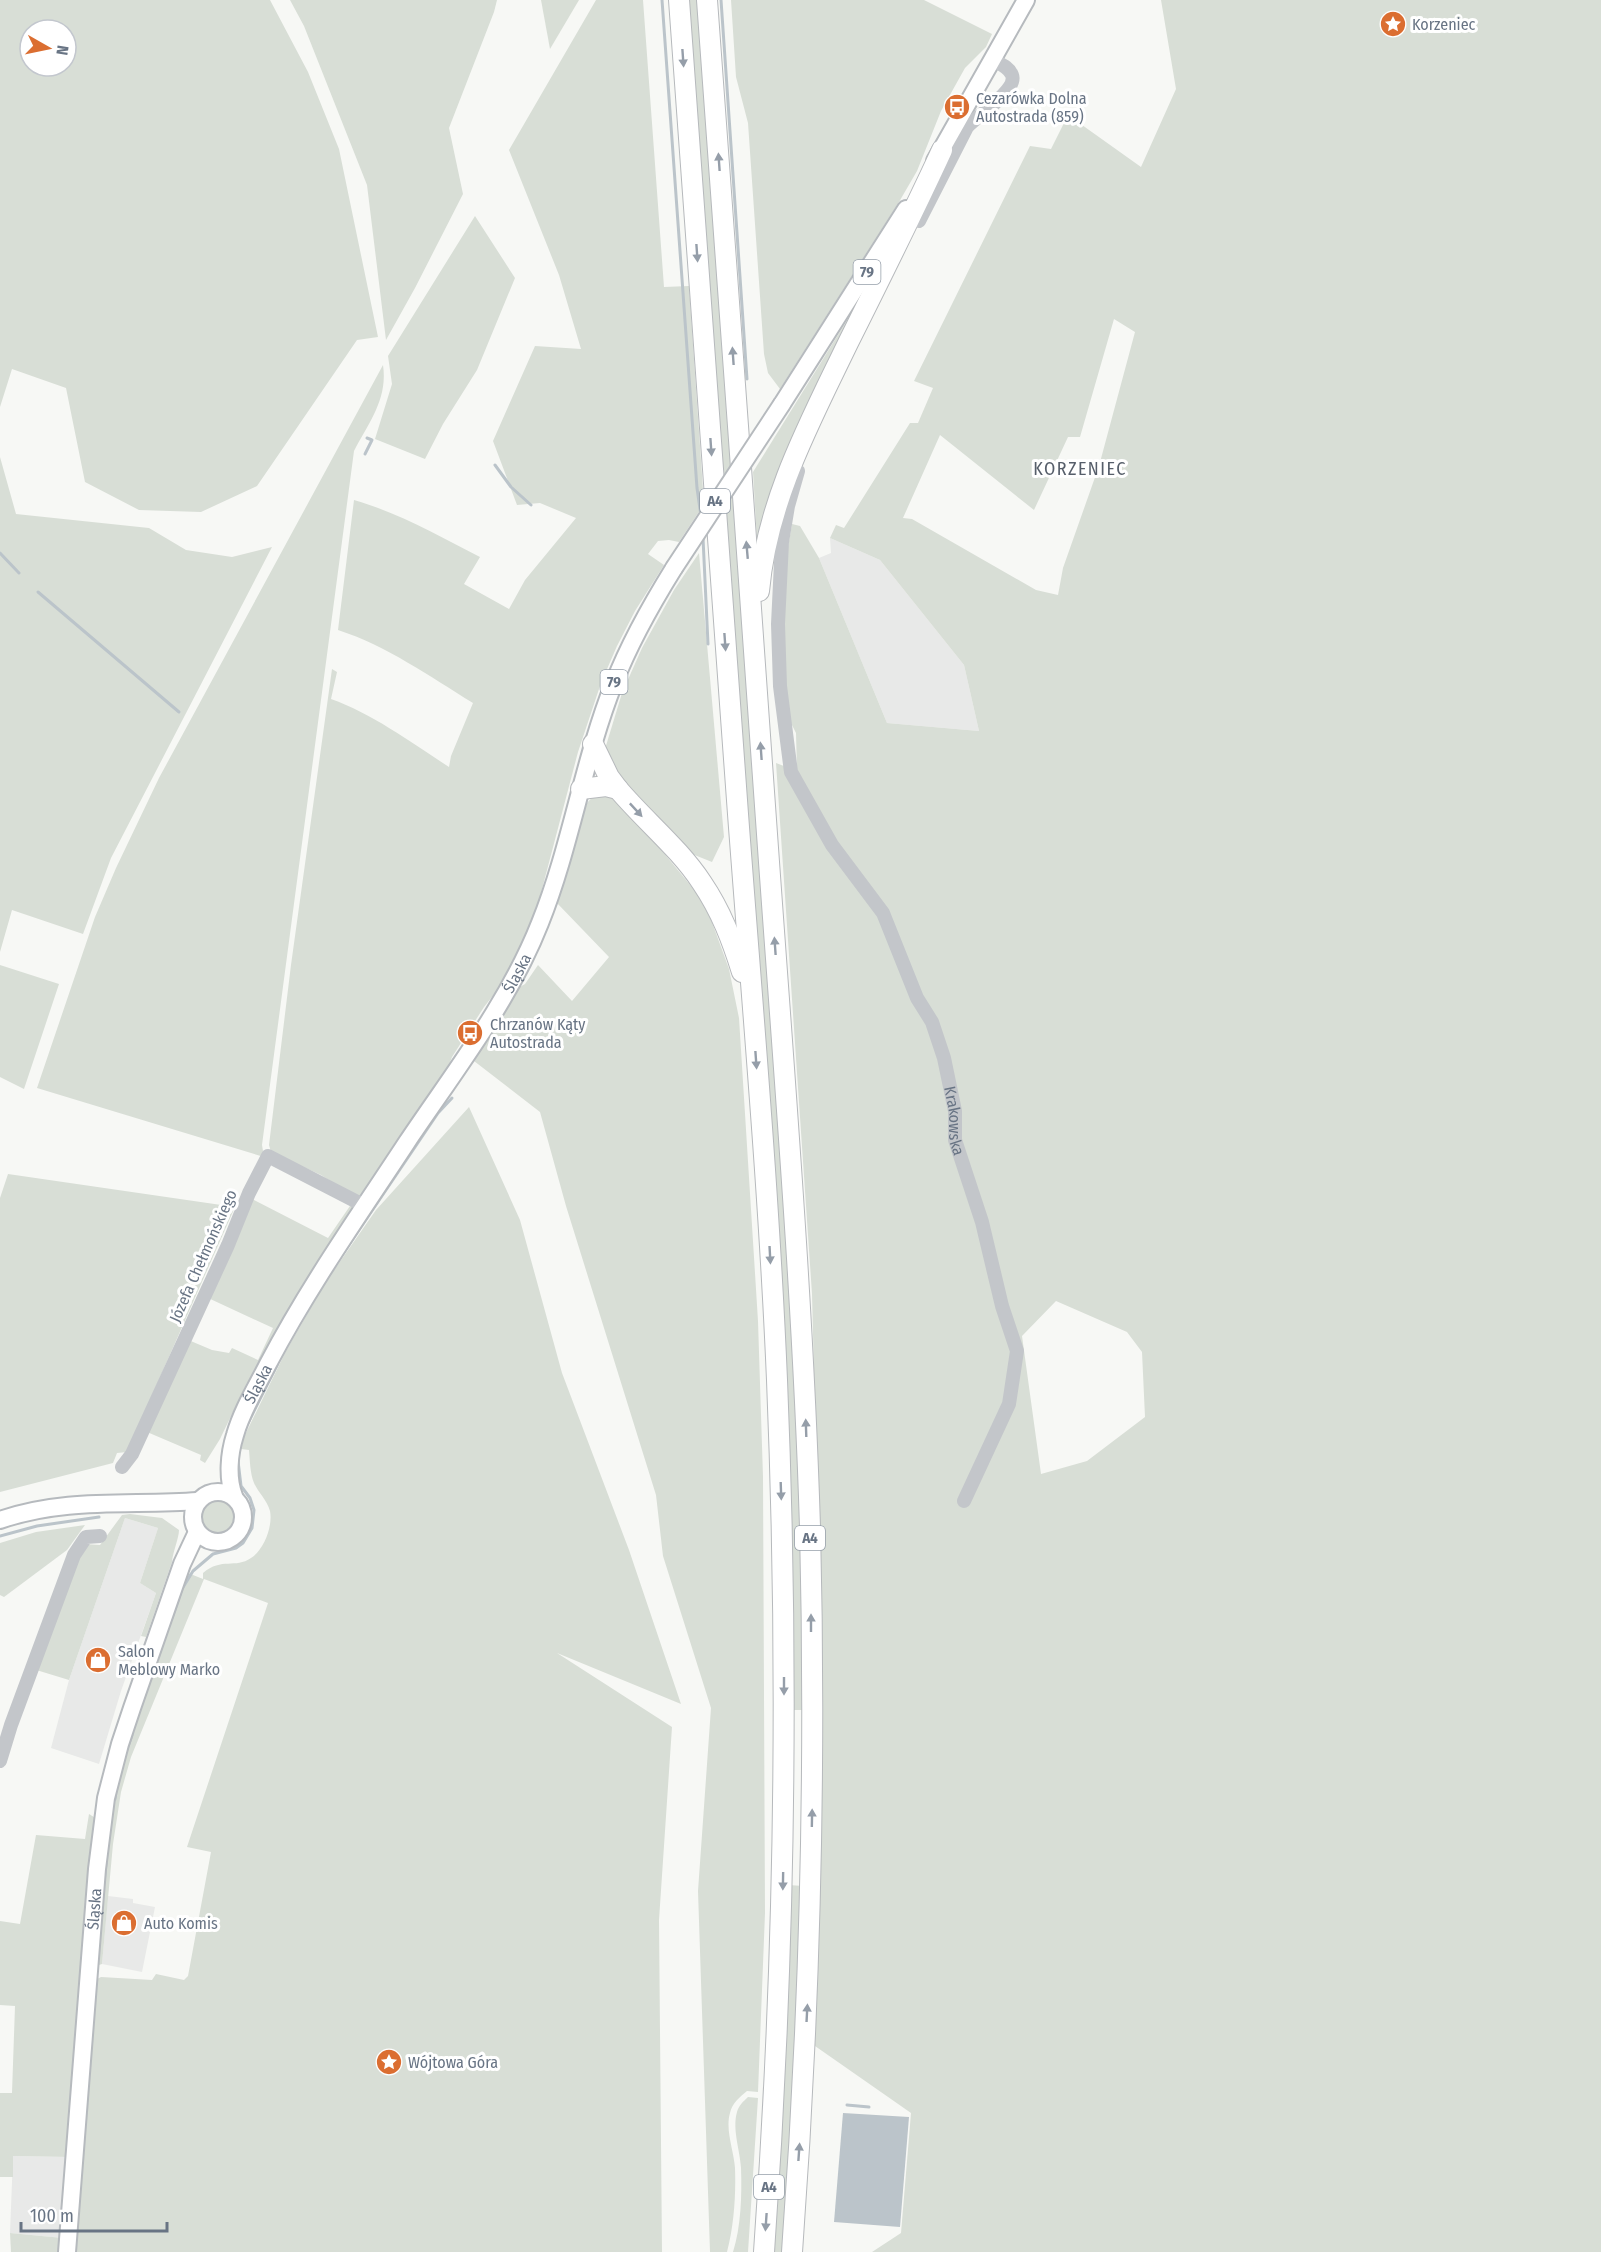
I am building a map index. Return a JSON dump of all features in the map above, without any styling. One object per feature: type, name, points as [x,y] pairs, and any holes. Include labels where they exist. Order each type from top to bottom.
[{"type":"highway","name":"A4","points":[[678,0],[769,1242],[782,1528],[783,1841],[776,2071],[764,2252]]},
{"type":"highway","name":"A4","points":[[707,0],[799,1278],[809,1516],[812,1843],[801,2123],[792,2252]]},
{"type":"highway","points":[[754,651],[764,555],[774,510],[786,473],[942,150]]},
{"type":"highway","points":[[593,744],[609,777],[618,789],[687,863],[712,898],[730,936],[752,1002]]},
{"type":"highway","points":[[581,789],[606,786],[618,789]]},
{"type":"main road","name":"79","points":[[942,150],[1026,0]]},
{"type":"main road","name":"Śląska","points":[[215,1491],[228,1444],[234,1437],[288,1326],[312,1285],[488,1020],[522,963],[548,904],[593,744],[613,684],[642,622],[674,568],[782,404],[942,150]]},
{"type":"main road","name":"Śląska","points":[[234,1437],[229,1476],[234,1496]]},
{"type":"main road","points":[[0,1520],[46,1508],[81,1503],[198,1501],[202,1496],[215,1491],[234,1496]]},
{"type":"main road","name":"79","points":[[214,1542],[222,1542],[235,1536],[243,1523],[242,1509],[234,1496]]},
{"type":"main road","name":"79","points":[[195,1526],[194,1507],[198,1501]]},
{"type":"main road","points":[[153,1503],[195,1526],[206,1539],[214,1542]]},
{"type":"main road","name":"Śląska","points":[[67,2252],[103,1816],[120,1744],[195,1526]]},
{"type":"main road","name":"Śląska","points":[[178,1578],[200,1552],[214,1542]]},
{"type":"street","name":"Krakowska","points":[[964,1501],[1009,1404],[1017,1351],[1002,1306],[982,1222],[955,1140],[955,1111],[944,1058],[932,1022],[917,998],[883,913],[832,844],[800,791],[790,765],[780,686],[778,624],[782,542],[786,514],[812,435],[967,128],[975,117],[1001,97],[1012,84],[1013,77],[1010,71],[993,60]]},
{"type":"street","name":"Józefa Chełmońskiego","points":[[122,1467],[132,1454],[228,1245],[249,1192],[268,1156],[365,1206]]},
{"type":"street","points":[[0,1761],[11,1725],[74,1555],[86,1538],[100,1536]]},
{"type":"shaded area","points":[[0,0],[270,0],[308,72],[339,149],[378,337],[357,340],[257,486],[201,512],[139,510],[85,482],[66,388],[12,369],[0,407]]},
{"type":"shaded area","points":[[290,0],[497,0],[449,128],[463,194],[386,340],[367,185],[304,26]]},
{"type":"shaded area","points":[[541,0],[579,0],[550,49]]},
{"type":"shaded area","points":[[596,0],[643,0],[664,287],[689,286],[704,504],[679,542],[658,541],[648,554],[664,565],[635,611],[601,683],[578,752],[536,912],[525,941],[506,979],[484,1007],[452,1057],[444,1078],[362,1201],[321,1175],[271,1152],[269,1145],[291,965],[332,669],[337,672],[331,699],[377,721],[449,767],[451,756],[473,703],[391,653],[338,630],[354,500],[403,518],[480,557],[464,584],[509,609],[525,580],[576,518],[540,503],[517,505],[493,441],[535,346],[581,349],[559,275],[509,150]]},
{"type":"shaded area","points":[[685,0],[700,0],[735,458],[720,481]]},
{"type":"shaded area","points":[[731,0],[924,0],[992,34],[986,47],[965,68],[941,111],[917,171],[899,202],[780,389],[768,373],[764,354],[748,123],[736,77]]},
{"type":"shaded area","points":[[1161,0],[1601,0],[1601,2252],[872,2252],[901,2233],[911,2113],[815,2046],[818,1857],[816,1452],[812,1294],[776,763],[797,771],[796,733],[789,719],[783,656],[787,553],[792,524],[800,526],[819,558],[887,723],[979,731],[964,665],[880,560],[830,538],[836,525],[844,528],[910,423],[918,423],[933,388],[914,381],[1030,146],[1051,149],[1068,115],[1141,167],[1176,89]],"holes":[[[1114,319],[1135,332],[1099,466],[1063,568],[1058,595],[1036,590],[912,519],[903,518],[940,435],[1034,510],[1068,437],[1080,437]],[[1056,1301],[1127,1332],[1142,1352],[1145,1417],[1087,1461],[1041,1474],[1022,1336]]]},
{"type":"shaded area","points":[[475,216],[515,278],[477,370],[443,424],[425,459],[375,439],[392,384],[388,356]]},
{"type":"shaded area","points":[[872,280],[758,557],[753,472]]},
{"type":"shaded area","points":[[383,365],[383,389],[380,400],[354,451],[262,1145],[264,1157],[37,1088],[95,917],[159,778]]},
{"type":"shaded area","points":[[0,457],[16,514],[149,528],[186,550],[232,557],[272,547],[111,858],[83,934],[12,910],[0,952]]},
{"type":"shaded area","points":[[737,491],[792,1279],[806,1710],[789,1710],[722,513]]},
{"type":"shaded area","points":[[830,538],[880,560],[964,665],[979,731],[887,723],[819,558],[831,553]]},
{"type":"shaded area","points":[[699,553],[724,837],[712,862],[682,850],[618,781],[605,749],[622,693],[642,648],[674,590]]},
{"type":"shaded area","points":[[596,793],[610,795],[649,835],[705,903],[729,969],[739,1018],[758,1321],[763,1477],[765,1913],[758,2092],[747,2091],[739,2098],[730,2113],[729,2133],[735,2168],[735,2189],[733,2221],[727,2252],[710,2252],[698,1891],[711,1708],[663,1556],[656,1495],[566,1206],[540,1112],[474,1061],[513,991],[525,984],[538,965],[572,1001],[609,957],[556,902],[587,803]]},
{"type":"shaded area","points":[[0,965],[59,984],[24,1089],[0,1077]]},
{"type":"shaded area","points":[[469,1107],[520,1220],[562,1373],[629,1550],[681,1704],[557,1653],[672,1727],[659,1920],[662,2252],[71,2252],[93,1981],[101,1977],[152,1980],[156,1974],[184,1980],[188,1976],[211,1852],[187,1847],[268,1603],[204,1579],[131,1757],[121,1792],[113,1844],[102,1964],[99,1965],[94,1961],[107,1833],[123,1752],[188,1573],[203,1579],[203,1573],[216,1565],[245,1561],[256,1554],[266,1537],[270,1524],[270,1511],[253,1479],[249,1450],[241,1449],[242,1441],[286,1351],[325,1283],[376,1210]]},
{"type":"shaded area","points":[[8,1174],[235,1207],[127,1452],[117,1453],[113,1463],[0,1492],[0,1198]]},
{"type":"shaded area","points":[[250,1198],[328,1238],[352,1203],[357,1208],[252,1384],[247,1383],[220,1439],[205,1463],[200,1460],[201,1455],[147,1432],[186,1339],[212,1350],[229,1353],[232,1348],[258,1360],[273,1328],[206,1297]]},
{"type":"shaded area","points":[[218,1498],[231,1503],[236,1516],[231,1529],[218,1534],[205,1529],[200,1516],[205,1503]]},
{"type":"shaded area","points":[[122,1515],[162,1518],[179,1530],[172,1562],[146,1637],[141,1636],[156,1593],[140,1583],[158,1528],[125,1518],[69,1680],[33,1669],[84,1544],[100,1545]]},
{"type":"shaded area","points":[[125,1518],[158,1528],[140,1583],[156,1593],[121,1691],[99,1764],[51,1748],[69,1680]]},
{"type":"shaded area","points":[[85,1525],[67,1550],[4,1597],[0,1595],[0,1543],[36,1532]]},
{"type":"shaded area","points":[[89,1814],[97,1819],[70,2157],[13,2156],[13,2177],[0,2177],[0,2093],[12,2093],[15,2006],[0,2005],[0,1921],[20,1924],[36,1835],[85,1839]]},
{"type":"shaded area","points":[[788,1885],[804,1886],[785,2252],[770,2252]]},
{"type":"shaded area","name":"Auto Komis","points":[[108,1896],[133,1899],[133,1903],[155,1907],[142,1972],[102,1964]]},
{"type":"shaded area","points":[[748,2097],[758,2098],[748,2252],[733,2252],[739,2222],[741,2189],[736,2119],[739,2107]]},
{"type":"shaded area","points":[[843,2113],[909,2117],[900,2227],[834,2222]]},
{"type":"shaded area","points":[[13,2156],[70,2157],[63,2238],[10,2233]]},
{"type":"shaded area","points":[[10,2233],[63,2238],[62,2252],[11,2252]]},
{"type":"waterway","points":[[662,0],[697,488],[701,516]]},
{"type":"waterway","points":[[721,0],[747,379]]},
{"type":"waterway","points":[[365,454],[372,440],[367,438]]},
{"type":"waterway","points":[[495,465],[511,487],[531,505]]},
{"type":"waterway","points":[[703,538],[708,644]]},
{"type":"waterway","points":[[0,553],[19,573]]},
{"type":"waterway","points":[[38,592],[179,712]]},
{"type":"waterway","points":[[338,1261],[438,1113],[452,1098]]},
{"type":"waterway","points":[[248,1423],[277,1365]]},
{"type":"waterway","points":[[172,1618],[182,1589],[193,1571],[213,1554],[236,1548],[243,1543],[252,1528],[254,1510],[250,1498],[241,1486],[238,1461]]},
{"type":"waterway","points":[[0,1536],[37,1526],[99,1517]]},
{"type":"waterway","points":[[126,1752],[132,1735]]},
{"type":"waterway","points":[[115,1799],[116,1790]]},
{"type":"waterway","points":[[104,1883],[106,1863]]},
{"type":"waterway","points":[[847,2105],[869,2107]]},
{"type":"place","name":"Korzeniec","points":[[1393,24]]},
{"type":"place","name":"Cezarówka Dolna Autostrada (859)","points":[[957,107]]},
{"type":"place","name":"Chrzanów Kąty Autostrada","points":[[470,1033]]},
{"type":"place","name":"Salon Meblowy Marko","points":[[98,1660]]},
{"type":"place","name":"Auto Komis","points":[[124,1923]]},
{"type":"place","name":"Wójtowa Góra","points":[[389,2062]]},
{"type":"district","name":"KORZENIEC","points":[[1080,469]]}]
